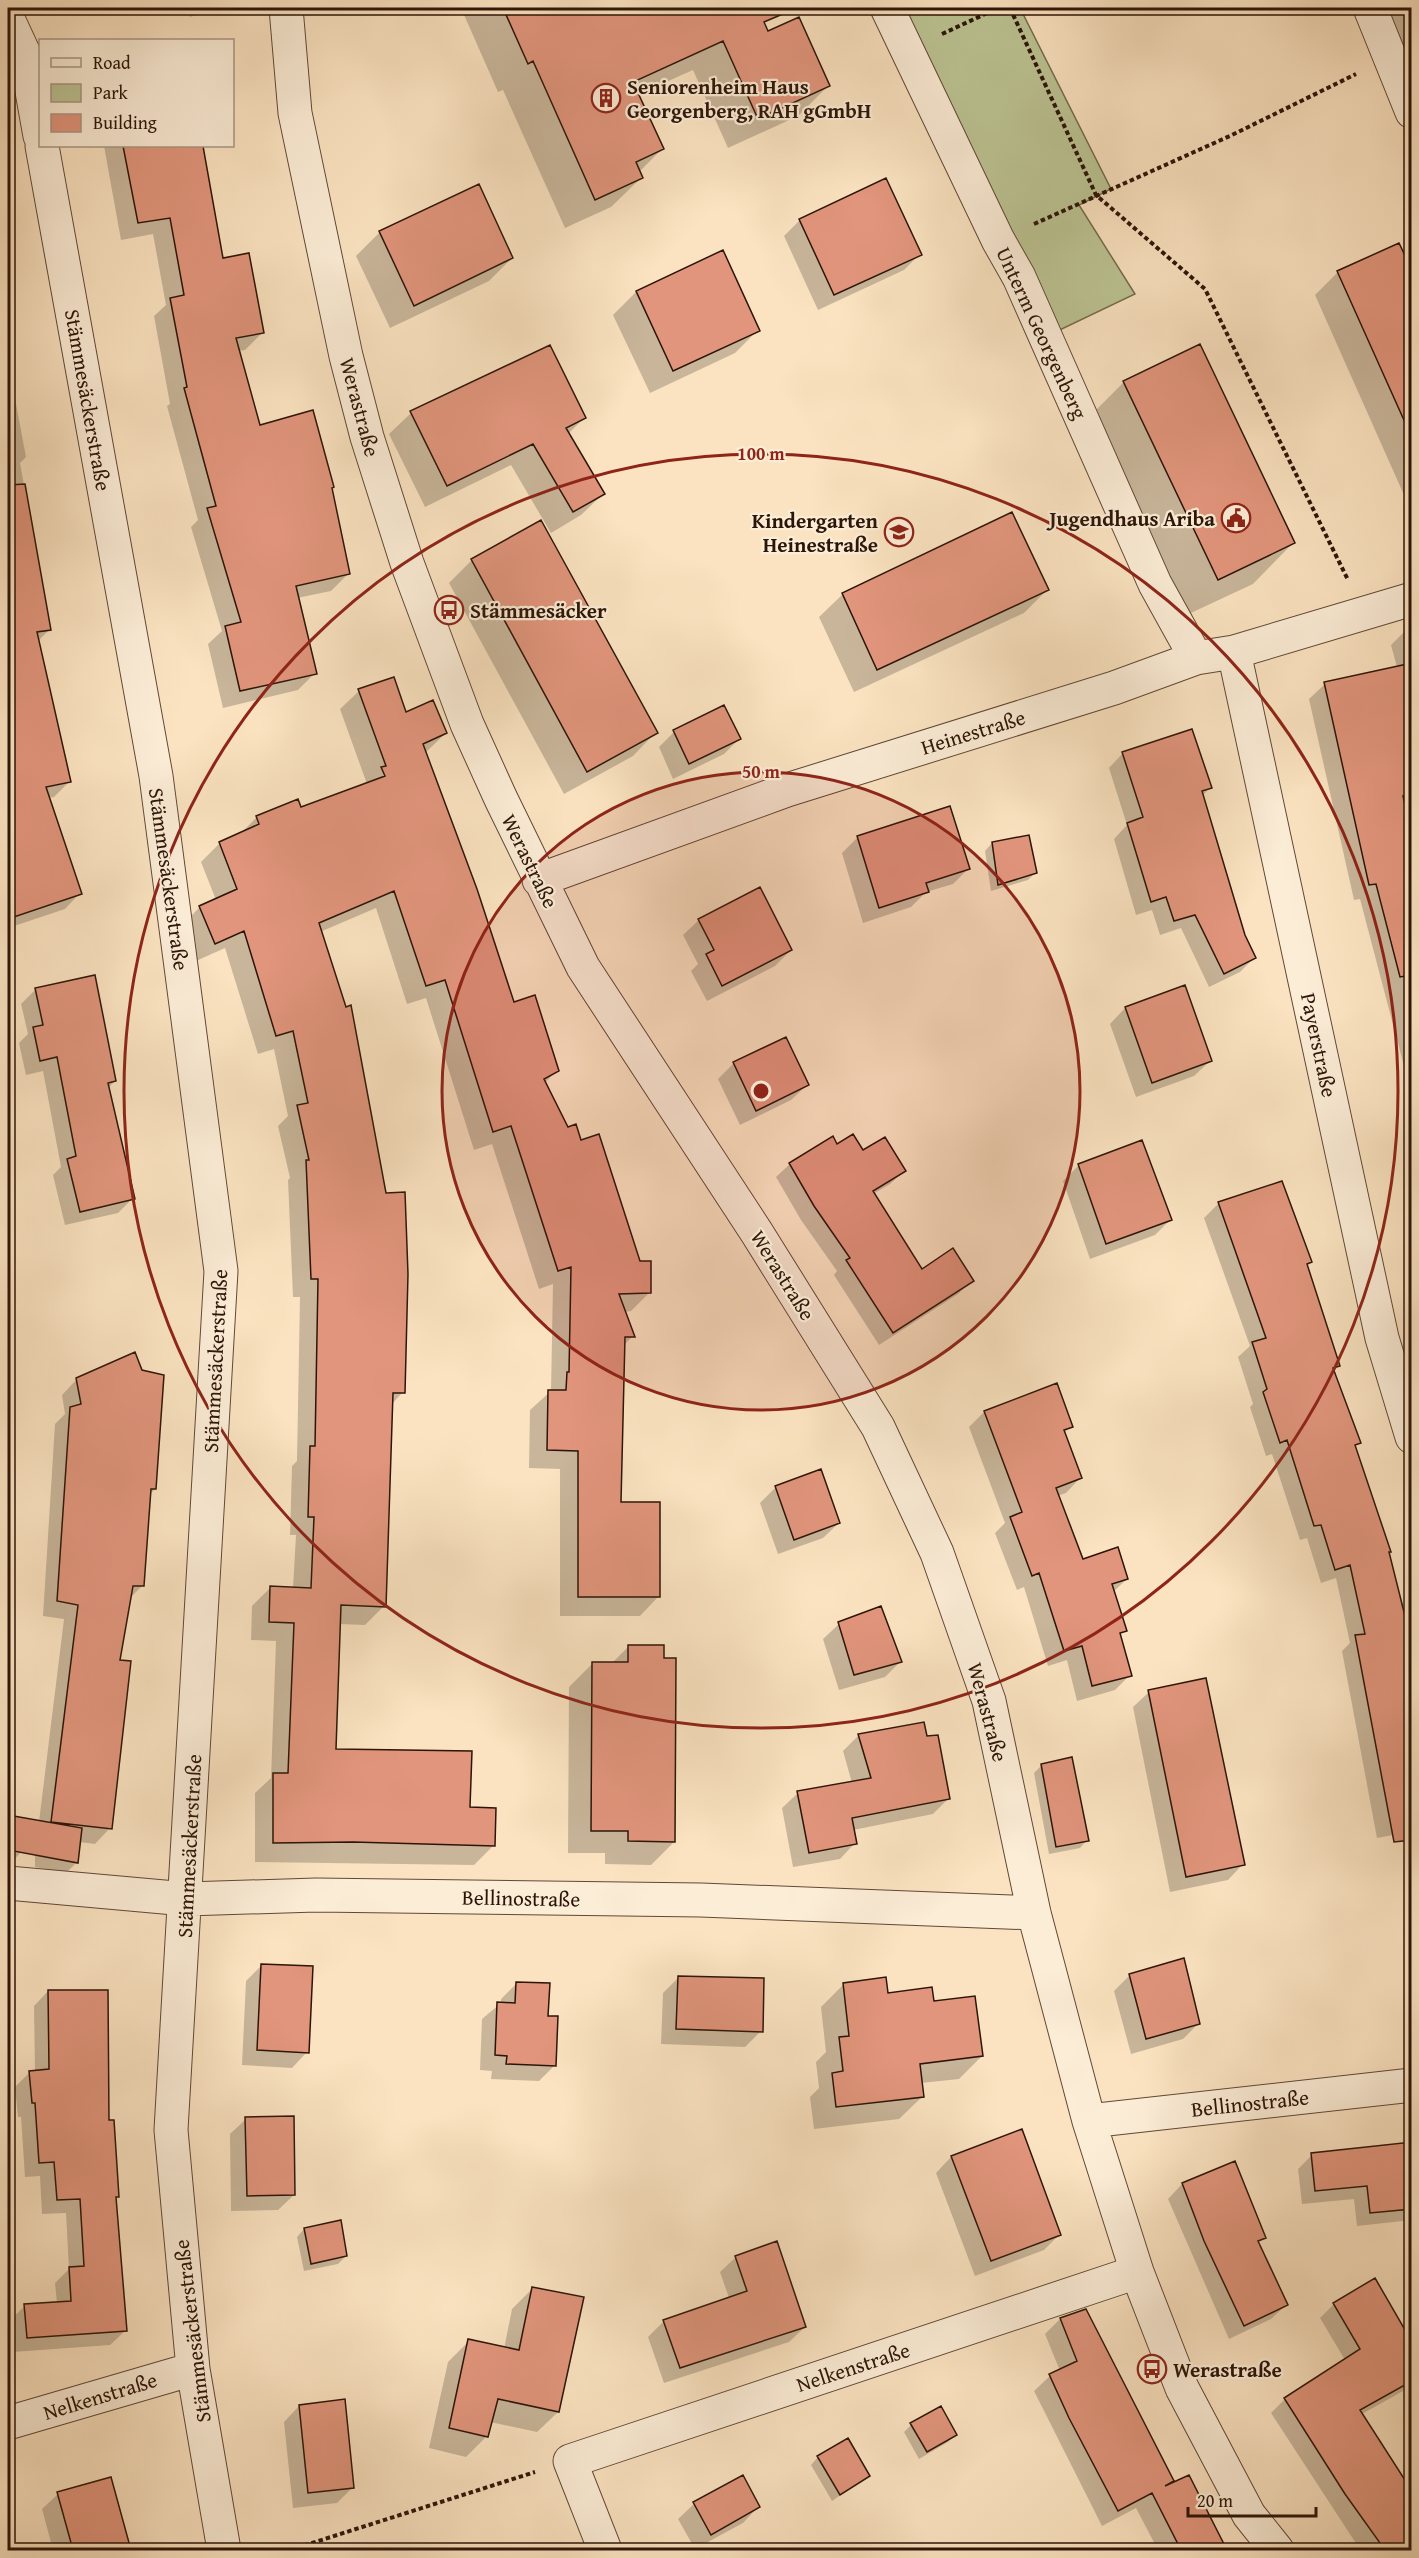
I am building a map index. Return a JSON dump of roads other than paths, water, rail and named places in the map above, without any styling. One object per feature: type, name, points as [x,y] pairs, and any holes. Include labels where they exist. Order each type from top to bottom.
[{"type":"street","name":"Werastraße","points":[[286,8],[294,113],[346,356],[367,437],[407,563],[463,713],[539,880],[583,967],[757,1233],[878,1427],[938,1553],[989,1701],[1034,1912],[1089,2121],[1137,2272],[1182,2388],[1249,2515],[1277,2550]]},
{"type":"street","name":"Unterm Georgenberg","points":[[887,8],[998,240],[1019,277],[1155,584],[1197,658]]},
{"type":"street","points":[[1370,8],[1389,58],[1409,99]]},
{"type":"street","points":[[8,19],[26,58],[39,130]]},
{"type":"street","name":"Stämmesäckerstraße","points":[[42,147],[156,776],[221,1271],[171,2130],[192,2368],[224,2550]]},
{"type":"street","name":"Heinestraße","points":[[539,880],[793,788],[1113,688],[1197,658],[1234,651],[1412,600]]},
{"type":"street","name":"Payerstraße","points":[[1234,651],[1382,1338],[1412,1437]]},
{"type":"street","name":"Bellinostraße","points":[[8,1883],[186,1899],[316,1895],[701,1900],[1034,1912]]},
{"type":"street","name":"Bellinostraße","points":[[1089,2121],[1412,2085]]},
{"type":"street","name":"Nelkenstraße","points":[[605,2550],[570,2461],[1137,2272]]},
{"type":"street","name":"Nelkenstraße","points":[[8,2423],[192,2368]]},
{"type":"place","name":"Seniorenheim Haus Georgenberg, RAH gGmbH","points":[[606,98]]},
{"type":"place","name":"Jugendhaus Ariba","points":[[1236,518]]},
{"type":"place","name":"Kindergarten Heinestraße","points":[[899,532]]},
{"type":"place","name":"Stämmesäcker","points":[[449,610]]},
{"type":"place","name":"Werastraße","points":[[1152,2369]]}]
